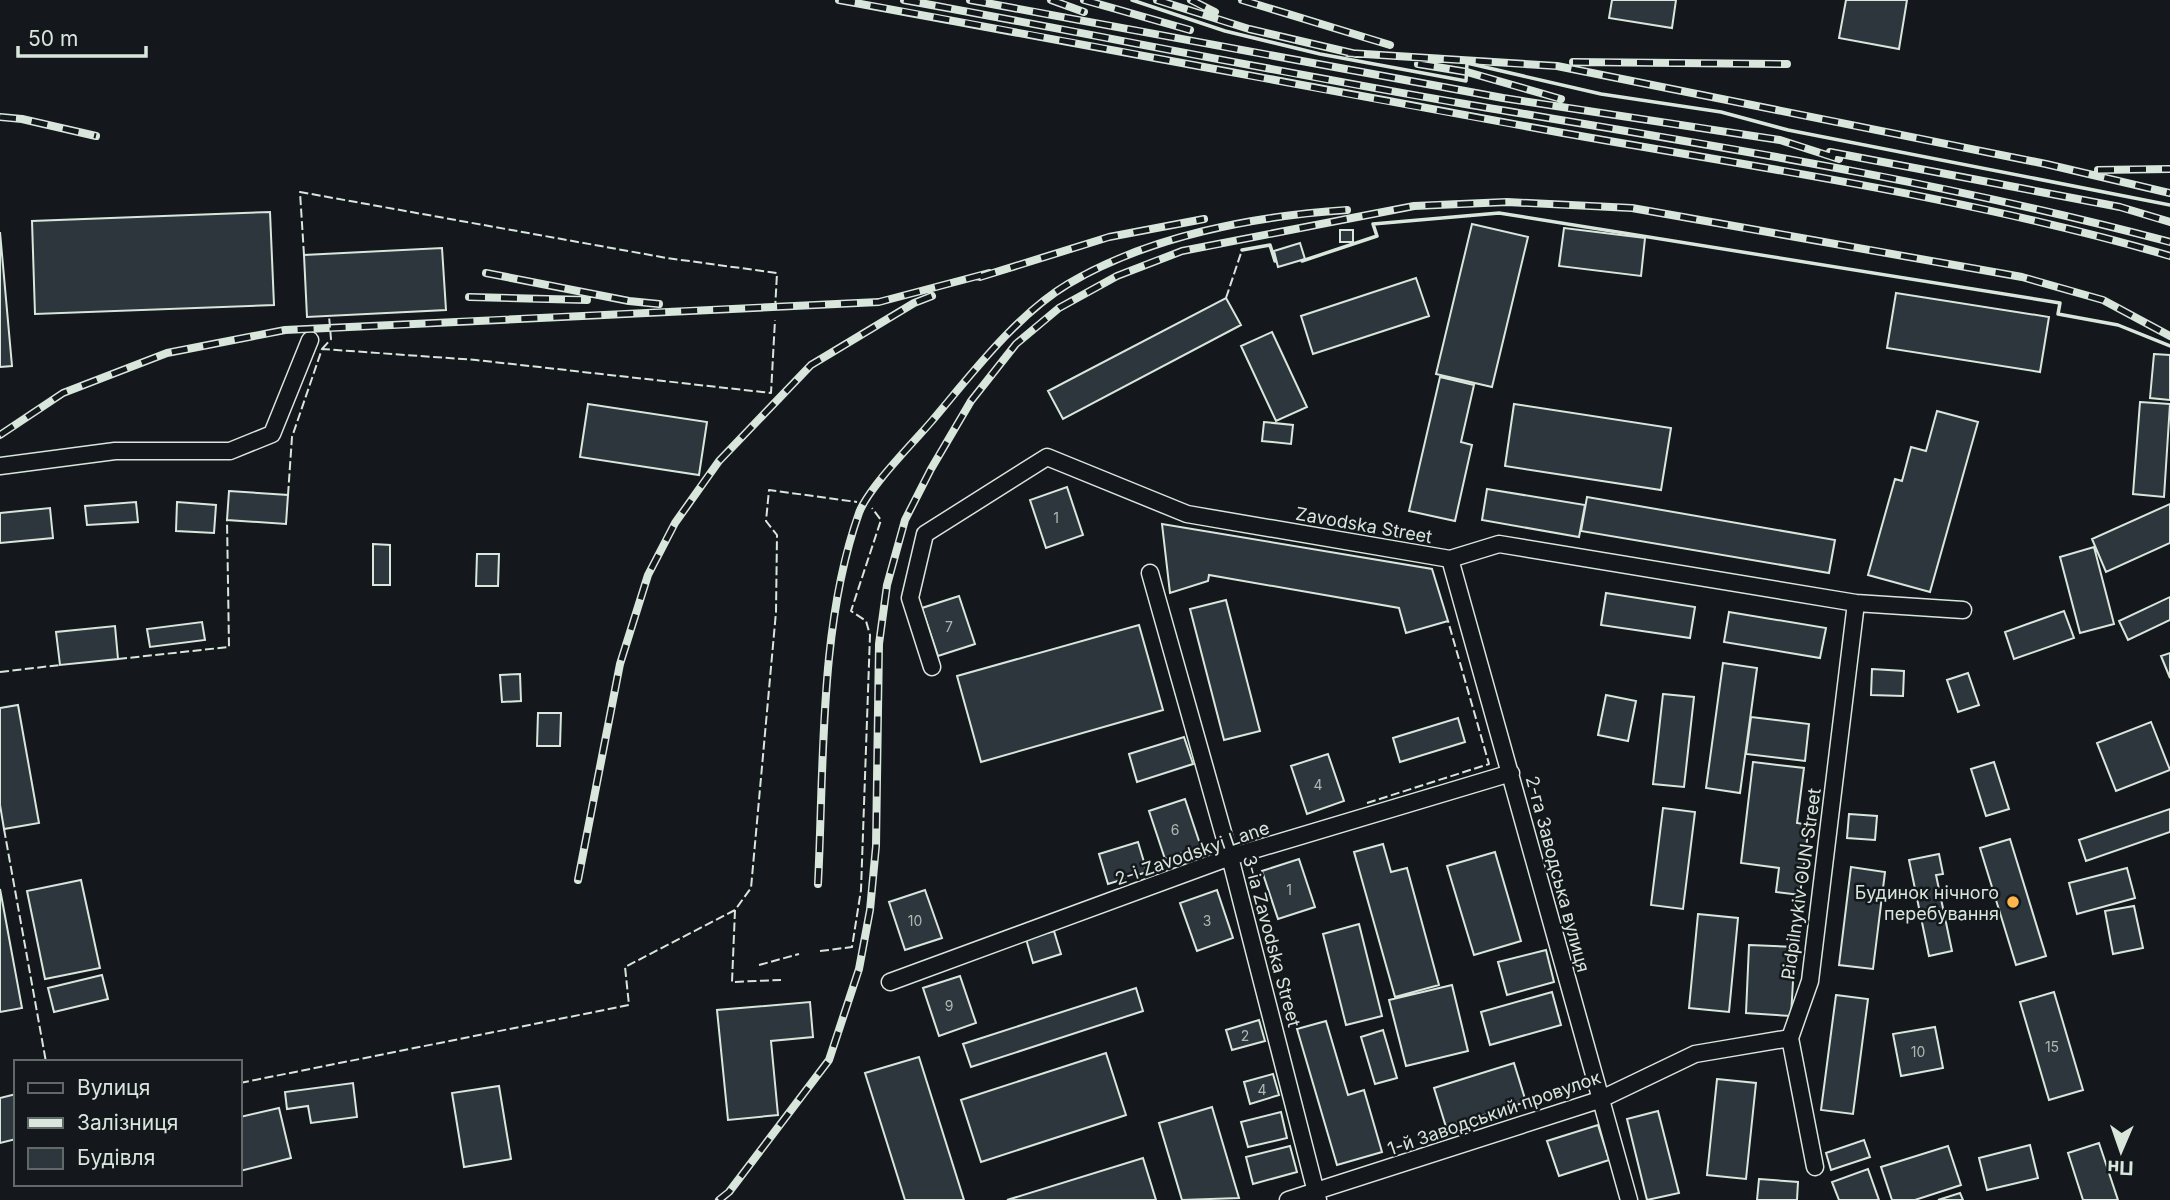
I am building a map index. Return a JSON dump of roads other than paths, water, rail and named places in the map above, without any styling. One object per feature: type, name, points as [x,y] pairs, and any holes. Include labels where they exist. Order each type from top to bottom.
[{"type":"street","points":[[0,466],[115,451],[230,451],[255,442],[272,434],[310,340]]},
{"type":"street","name":"Zavodska Street","points":[[932,667],[910,598],[925,534],[1047,457],[1187,514],[1450,559],[1499,544],[1856,603],[1963,610]]},
{"type":"street","name":"2-га Заводська вулиця","points":[[1450,559],[1629,1200]]},
{"type":"street","name":"3-ia Zavodska Street","points":[[1150,573],[1230,858],[1316,1196]]},
{"type":"street","name":"Pidpilnykiv OUN Street","points":[[1790,1038],[1810,981],[1856,603]]},
{"type":"street","name":"2-i Zavodskyi Lane","points":[[890,982],[1230,858],[1511,773]]},
{"type":"street","points":[[1790,1038],[1815,1167]]},
{"type":"street","name":"1-й Заводський провулок","points":[[1287,1200],[1316,1196],[1599,1100],[1695,1054],[1790,1038]]},
{"type":"railway","points":[[839,0],[1472,117],[1868,186],[2020,217],[2170,256]]},
{"type":"railway","points":[[904,0],[1395,92],[1819,165],[1995,200],[2170,242]]},
{"type":"railway","points":[[970,0],[1503,98],[1780,140],[1839,159]]},
{"type":"railway","points":[[1051,0],[1084,12]]},
{"type":"railway","points":[[1084,0],[1190,30]]},
{"type":"railway","points":[[1157,0],[1249,29],[1356,54]]},
{"type":"railway","points":[[1191,0],[1215,12]]},
{"type":"railway","points":[[1242,0],[1390,45]]},
{"type":"railway","points":[[1348,53],[1557,66],[2046,164],[2170,193]]},
{"type":"railway","points":[[1573,62],[1787,64]]},
{"type":"railway","points":[[1418,64],[1467,72],[1561,99]]},
{"type":"railway","points":[[0,117],[22,119],[96,136]]},
{"type":"railway","points":[[1830,152],[2120,207],[2170,222]]},
{"type":"railway","points":[[2098,170],[2170,169]]},
{"type":"railway","points":[[719,1200],[729,1192],[829,1060],[859,969],[870,910],[876,846],[879,644],[887,585],[905,520],[971,401],[1016,344],[1059,308],[1117,276],[1182,251],[1414,206],[1507,202],[1632,208],[2022,277],[2103,300],[2170,336]]},
{"type":"railway","points":[[818,884],[823,744],[830,648],[846,556],[859,513],[871,491],[1012,329],[1068,284],[1133,253],[1203,231],[1276,217],[1347,210]]},
{"type":"railway","points":[[980,277],[1109,237],[1204,219]]},
{"type":"railway","points":[[486,273],[629,301],[659,304]]},
{"type":"railway","points":[[0,435],[63,393],[167,353],[285,330],[879,302],[989,273]]},
{"type":"railway","points":[[578,880],[620,664],[648,575],[675,523],[719,461],[811,365],[914,303],[932,296]]},
{"type":"railway","points":[[469,297],[587,300]]},
{"type":"place","name":"Будинок нічного перебування","points":[[2013,902]]}]
